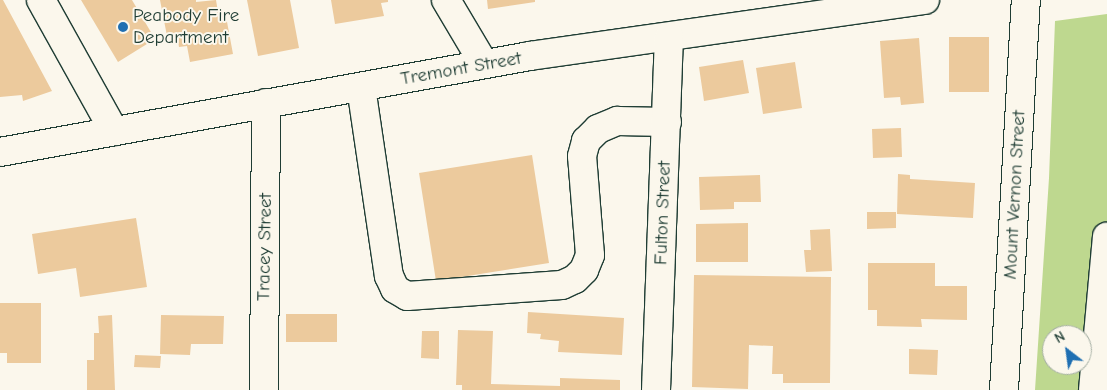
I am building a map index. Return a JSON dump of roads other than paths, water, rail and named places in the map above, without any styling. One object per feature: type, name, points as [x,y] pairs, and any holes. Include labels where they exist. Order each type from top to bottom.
[{"type":"street","points":[[41,0],[114,131]]},
{"type":"street","points":[[446,0],[484,64]]},
{"type":"street","name":"Tremont Street","points":[[0,152],[484,64],[924,0]]},
{"type":"street","name":"Mount Vernon Street","points":[[1004,390],[1026,0]]},
{"type":"street","name":"Fulton Street","points":[[656,390],[667,122],[668,36]]},
{"type":"street","points":[[361,87],[389,276],[395,289],[407,296],[562,285],[575,279],[584,270],[590,255],[582,156],[586,142],[598,129],[617,121],[667,122]]},
{"type":"street","name":"Tracey Street","points":[[264,390],[266,103]]},
{"type":"street","points":[[1092,390],[1107,237]]},
{"type":"place","name":"Peabody Fire Department","points":[[123,27]]}]
